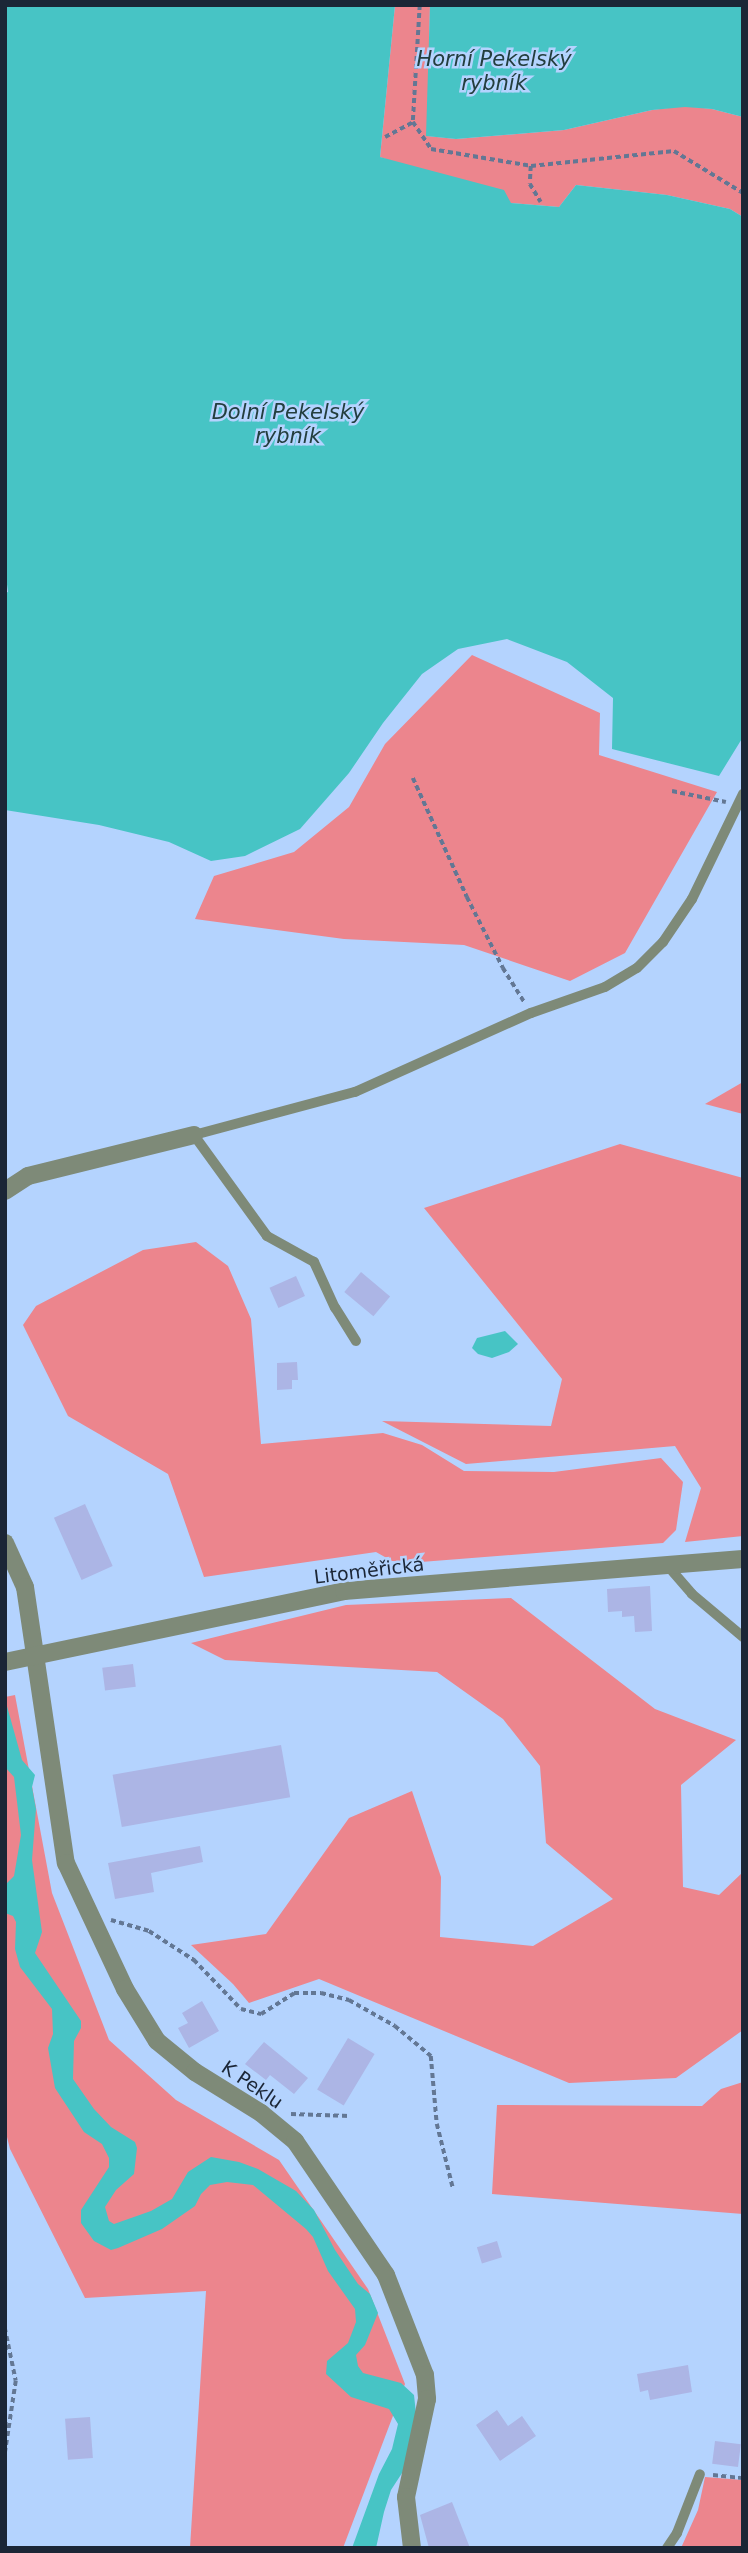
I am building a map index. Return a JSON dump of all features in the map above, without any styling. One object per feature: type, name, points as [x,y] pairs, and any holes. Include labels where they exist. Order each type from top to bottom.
[{"type":"street","points":[[5,1192],[28,1176],[194,1135]]},
{"type":"street","name":"K Peklu","points":[[5,1543],[25,1587],[66,1863],[125,1989],[157,2041],[195,2072],[261,2113],[295,2141],[386,2275],[425,2375],[426,2399],[406,2497],[412,2548]]},
{"type":"street","name":"Litoměřická","points":[[10,1662],[344,1591],[743,1559]]},
{"type":"lane","points":[[356,1341],[335,1308],[314,1262],[267,1236],[194,1135],[355,1092],[531,1013],[605,987],[637,968],[663,942],[692,899],[740,799]]},
{"type":"lane","points":[[667,1565],[691,1594],[743,1637]]},
{"type":"lane","points":[[667,2548],[677,2533],[700,2474]]},
{"type":"path","points":[[420,5],[413,122],[431,149],[531,166],[674,151],[743,193]]},
{"type":"path","points":[[385,137],[413,122]]},
{"type":"path","points":[[531,166],[530,184],[541,202]]},
{"type":"path","points":[[413,778],[478,920],[531,1013]]},
{"type":"path","points":[[672,791],[740,799]]},
{"type":"path","points":[[89,1913],[149,1931],[194,1960],[241,2009],[261,2014],[294,1993],[321,1993],[349,2000],[395,2025],[430,2056],[437,2124],[453,2188]]},
{"type":"path","points":[[261,2113],[350,2116]]},
{"type":"path","points":[[5,2328],[16,2381],[5,2454]]},
{"type":"path","points":[[700,2474],[743,2478]]},
{"type":"shaded area","points":[[395,5],[430,5],[427,136],[456,139],[564,130],[652,110],[685,106],[712,109],[743,117],[743,217],[730,209],[667,195],[576,185],[559,207],[511,203],[380,157]]},
{"type":"shaded area","points":[[472,655],[600,713],[599,755],[717,792],[625,953],[570,981],[464,945],[344,939],[195,919],[214,876],[294,852],[349,807],[385,744]]},
{"type":"shaded area","points":[[743,1082],[743,1114],[705,1104]]},
{"type":"shaded area","points":[[620,1144],[743,1178],[743,1536],[685,1542],[701,1488],[675,1446],[466,1464],[382,1421],[551,1426],[562,1379],[424,1208]]},
{"type":"shaded area","points":[[196,1242],[228,1266],[251,1319],[261,1444],[383,1433],[422,1445],[464,1471],[554,1472],[661,1458],[683,1482],[676,1530],[663,1543],[421,1562],[392,1561],[376,1552],[204,1577],[168,1474],[68,1416],[23,1325],[36,1306],[143,1250]]},
{"type":"shaded area","points":[[511,1598],[655,1709],[736,1740],[681,1785],[683,1887],[719,1895],[743,1872],[743,2030],[676,2078],[569,2083],[319,1979],[249,2003],[233,1984],[191,1945],[266,1934],[349,1818],[412,1791],[441,1877],[440,1937],[533,1946],[613,1899],[546,1843],[540,1766],[503,1719],[437,1672],[225,1660],[191,1643],[346,1605]]},
{"type":"shaded area","points":[[15,1695],[52,1893],[109,2040],[176,2100],[279,2160],[368,2289],[405,2384],[343,2548],[190,2548],[206,2291],[85,2298],[10,2149],[5,2129],[5,1697]]},
{"type":"shaded area","points":[[743,2082],[743,2214],[492,2194],[497,2105],[702,2106],[721,2089]]},
{"type":"shaded area","points":[[705,2477],[743,2480],[743,2548],[681,2548],[698,2510]]},
{"type":"water","name":"Dolní Pekelský rybník","points":[[5,5],[395,5],[380,157],[504,190],[511,203],[559,207],[576,185],[667,195],[730,209],[743,217],[743,737],[719,776],[612,749],[613,698],[567,662],[507,639],[458,649],[422,674],[383,723],[349,773],[300,829],[245,856],[211,861],[169,842],[99,825],[5,810],[5,593],[8,592],[5,569]]},
{"type":"water","name":"Horní Pekelský rybník","points":[[430,5],[743,5],[743,117],[712,109],[685,107],[652,110],[564,130],[456,139],[426,136]]},
{"type":"water","points":[[505,1331],[518,1344],[509,1352],[492,1358],[478,1354],[472,1348],[477,1338]]},
{"type":"water","points":[[5,1699],[22,1760],[35,1775],[32,1787],[36,1809],[32,1860],[42,1932],[35,1953],[81,2021],[81,2028],[74,2041],[73,2079],[94,2109],[111,2127],[135,2142],[137,2148],[134,2174],[116,2190],[105,2207],[109,2221],[114,2224],[151,2211],[172,2199],[188,2172],[211,2157],[258,2169],[296,2191],[314,2210],[335,2250],[358,2284],[370,2294],[378,2313],[365,2345],[356,2355],[358,2366],[363,2373],[401,2383],[414,2395],[417,2423],[404,2470],[391,2490],[376,2548],[352,2548],[379,2474],[392,2449],[398,2424],[389,2409],[351,2397],[326,2374],[327,2361],[348,2343],[356,2322],[355,2309],[328,2271],[313,2237],[306,2229],[253,2185],[227,2182],[210,2185],[195,2206],[162,2229],[111,2250],[94,2241],[81,2223],[81,2210],[109,2167],[109,2158],[102,2144],[84,2132],[55,2088],[48,2048],[53,2034],[52,2009],[20,1967],[15,1949],[16,1922],[13,1916],[5,1913],[5,1885],[14,1876],[21,1835],[14,1777],[5,1767]]},
{"type":"building","points":[[361,1272],[390,1296],[373,1316],[344,1292]]},
{"type":"building","points":[[296,1276],[305,1296],[278,1308],[270,1288]]},
{"type":"building","points":[[297,1362],[298,1380],[292,1380],[292,1389],[277,1390],[277,1363]]},
{"type":"building","points":[[85,1504],[113,1566],[82,1580],[54,1518]]},
{"type":"building","points":[[650,1586],[652,1631],[635,1632],[634,1616],[622,1617],[622,1611],[608,1612],[607,1589]]},
{"type":"building","points":[[133,1664],[136,1687],[105,1691],[102,1668]]},
{"type":"building","points":[[281,1745],[290,1797],[122,1827],[113,1775]]},
{"type":"building","points":[[200,1846],[203,1862],[151,1873],[154,1892],[115,1899],[108,1863]]},
{"type":"building","points":[[202,2001],[219,2031],[189,2048],[178,2028],[188,2023],[182,2013]]},
{"type":"building","points":[[348,2038],[375,2054],[344,2105],[317,2089]]},
{"type":"building","points":[[264,2042],[308,2078],[294,2094],[270,2075],[266,2080],[245,2064]]},
{"type":"building","points":[[497,2241],[502,2257],[482,2263],[477,2247]]},
{"type":"building","points":[[688,2365],[692,2392],[650,2400],[648,2390],[640,2392],[637,2374]]},
{"type":"building","points":[[497,2410],[508,2426],[522,2416],[536,2436],[500,2461],[476,2425]]},
{"type":"building","points":[[90,2417],[93,2458],[68,2460],[65,2419]]},
{"type":"building","points":[[715,2441],[741,2444],[738,2467],[712,2464]]},
{"type":"building","points":[[452,2502],[470,2548],[429,2548],[420,2515]]}]
